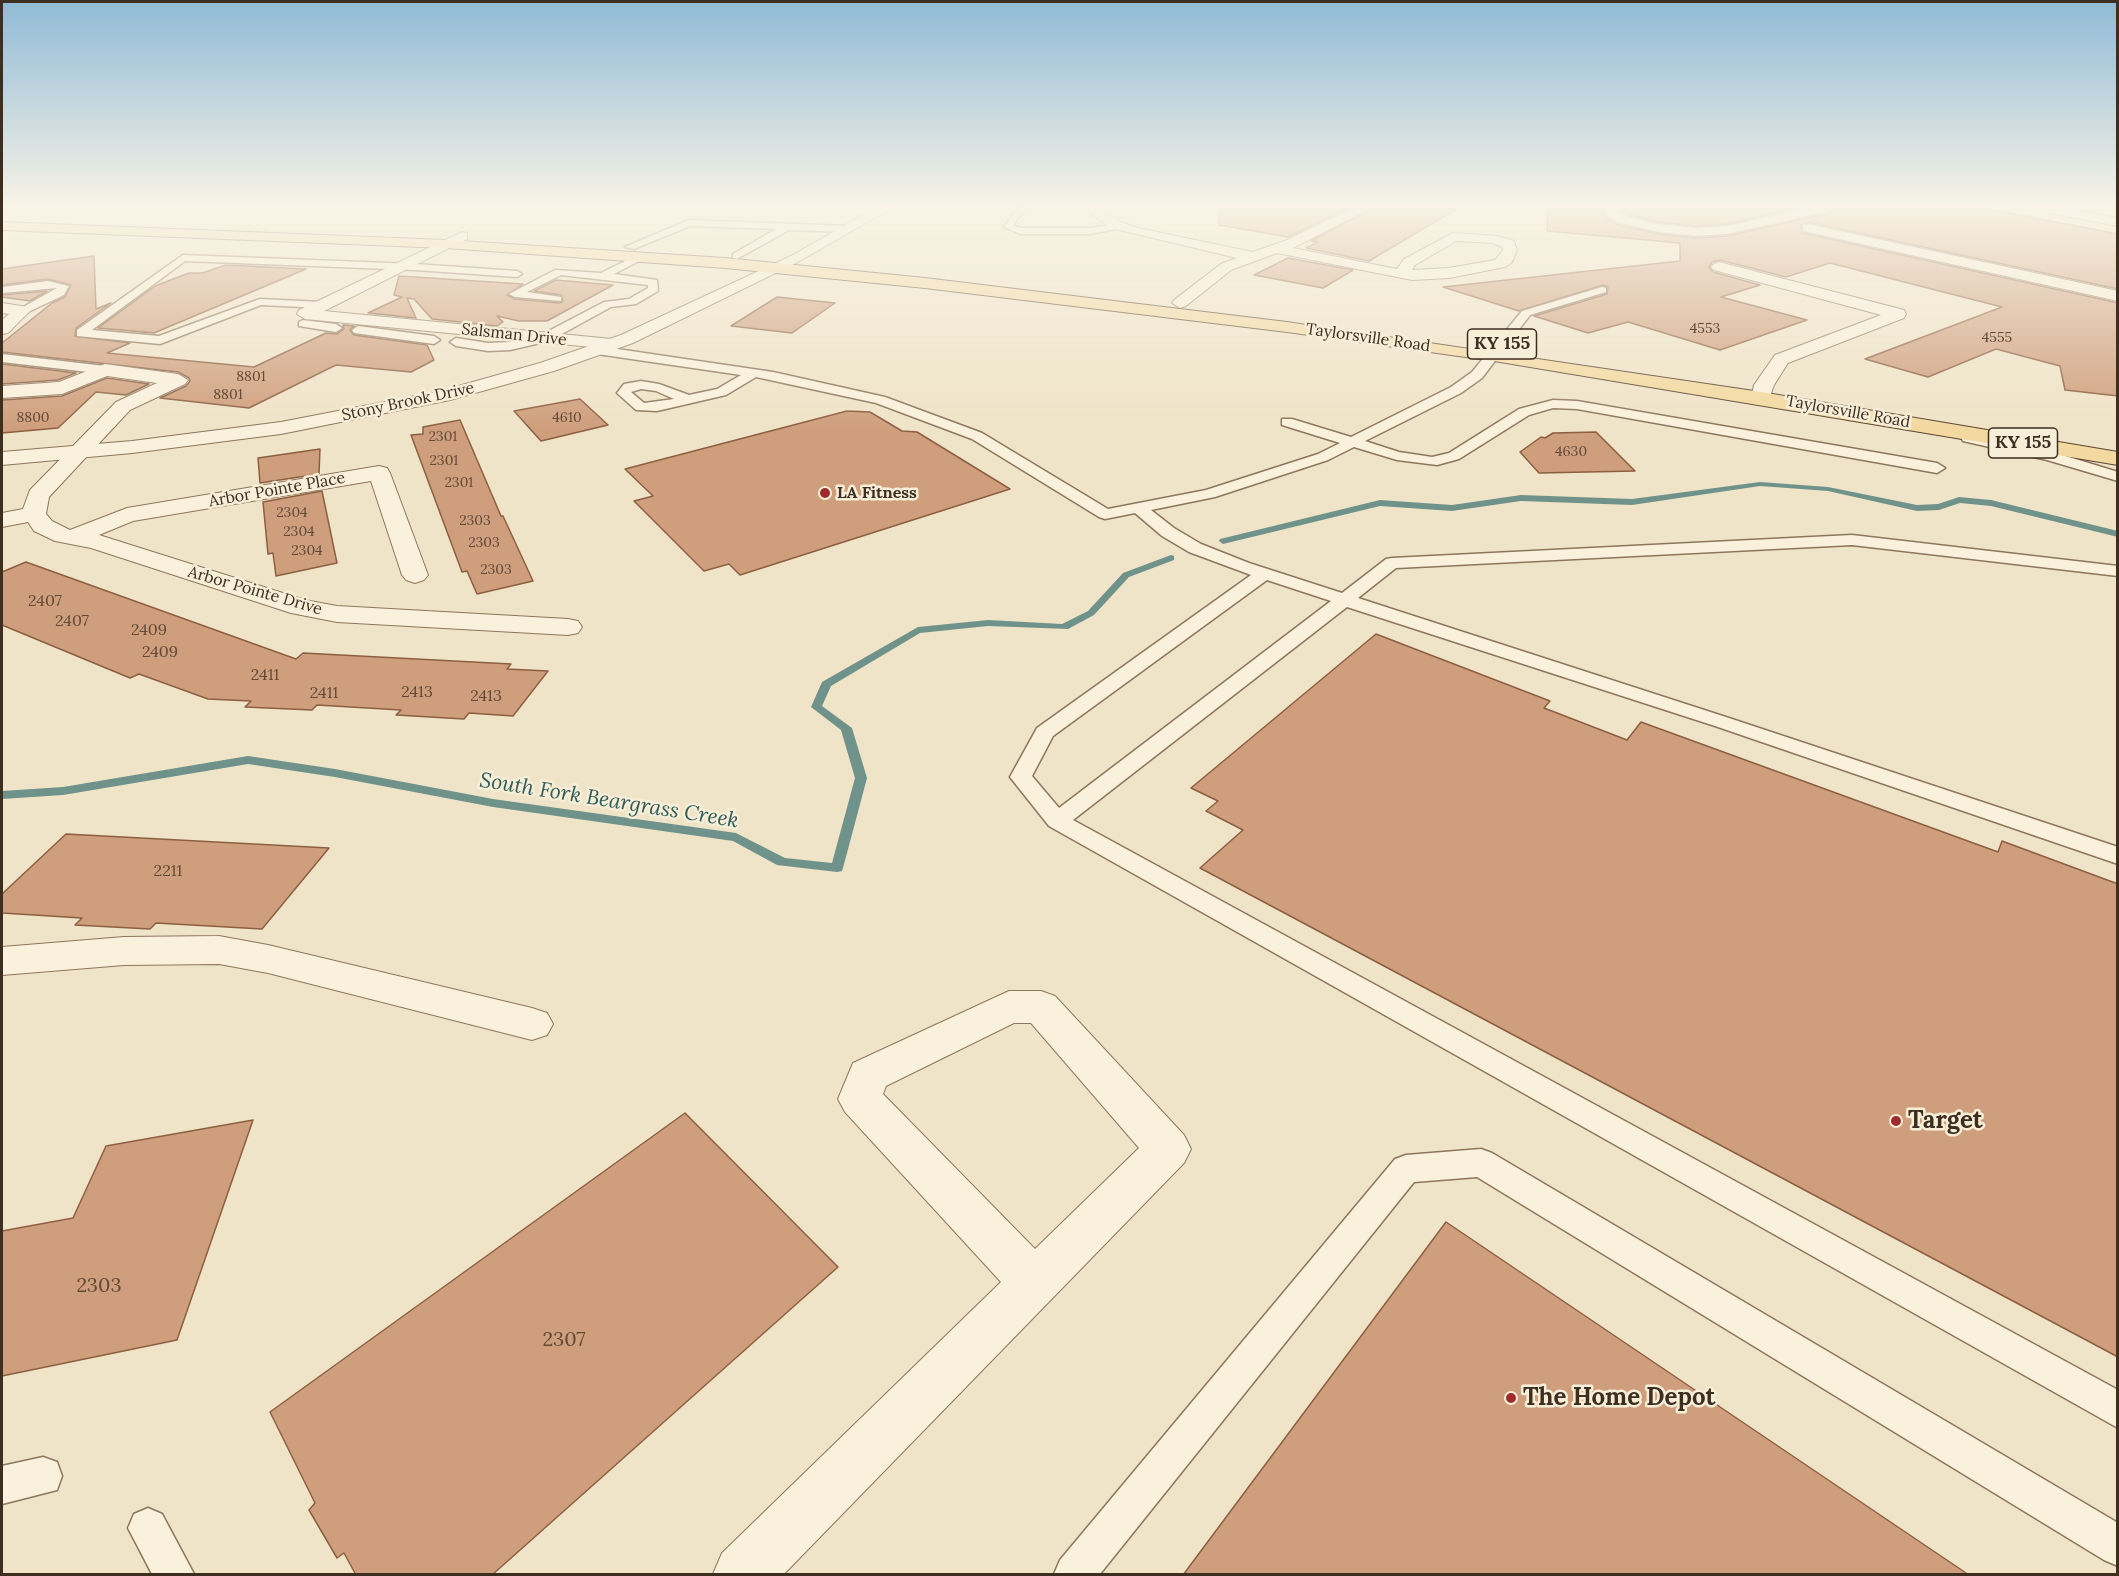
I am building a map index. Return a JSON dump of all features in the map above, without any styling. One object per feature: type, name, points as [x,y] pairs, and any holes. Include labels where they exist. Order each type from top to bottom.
[{"type":"main road","name":"Taylorsville Road","points":[[923,282],[1498,350]]},
{"type":"main road","name":"Taylorsville Road","points":[[961,282],[1180,303],[2118,444]]},
{"type":"main road","name":"Taylorsville Road","points":[[1762,392],[1929,426],[2118,459]]},
{"type":"street","points":[[322,310],[372,282]]},
{"type":"street","name":"Stony Brook Drive","points":[[2,459],[189,441],[358,414],[518,376],[605,347],[660,325],[747,282]]},
{"type":"street","points":[[1180,303],[1207,282]]},
{"type":"street","points":[[1762,392],[1781,359],[1898,314],[1774,282]]},
{"type":"street","points":[[2052,282],[2118,296]]},
{"type":"street","points":[[2,308],[22,310]]},
{"type":"street","points":[[2,329],[22,310]]},
{"type":"street","name":"Salsman Drive","points":[[322,310],[404,324],[545,338],[605,347]]},
{"type":"street","points":[[2,392],[62,388],[105,370],[178,380],[123,405],[38,495],[34,514],[2,520]]},
{"type":"street","name":"Arbor Pointe Place","points":[[71,538],[127,516],[380,473],[415,575]]},
{"type":"street","name":"Arbor Pointe Drive","points":[[34,514],[43,526],[71,538],[96,542],[300,607],[337,614],[568,627]]},
{"type":"street","points":[[2,961],[124,951],[219,950],[268,959],[532,1024]]},
{"type":"street","points":[[743,1575],[1168,1149],[1041,1006],[1009,1007],[868,1075],[860,1099],[1034,1282]]},
{"type":"lane","points":[[151,282],[81,333],[160,340],[260,302],[322,310]]},
{"type":"lane","points":[[540,282],[515,294],[550,296]]},
{"type":"lane","points":[[621,286],[628,282]]},
{"type":"lane","points":[[456,342],[488,347],[510,346],[545,338],[598,301],[632,302],[654,290],[653,282],[650,282]]},
{"type":"lane","points":[[2,290],[48,284],[64,286],[60,294],[22,310]]},
{"type":"lane","points":[[605,347],[754,373],[880,400],[936,418],[992,445],[1106,514],[1209,494],[1272,476],[1354,443],[1456,390],[1477,375],[1526,313],[1602,290]]},
{"type":"lane","points":[[322,310],[303,324],[336,328]]},
{"type":"lane","points":[[385,333],[404,324]]},
{"type":"lane","points":[[358,330],[434,340]]},
{"type":"lane","points":[[2,358],[105,370]]},
{"type":"lane","points":[[689,400],[721,392],[754,373]]},
{"type":"lane","points":[[1287,422],[1397,456],[1432,462],[1454,456],[1524,412],[1553,404],[1577,405],[1936,468]]},
{"type":"lane","points":[[1929,426],[1976,441],[2051,456],[2118,477]]},
{"type":"lane","points":[[1139,508],[1167,532],[1195,548],[1264,574],[1722,722],[2118,856]]},
{"type":"lane","points":[[1057,821],[1392,563],[1852,540],[2118,571]]},
{"type":"lane","points":[[1264,574],[1044,732],[1021,777],[1057,821],[2118,1410]]},
{"type":"lane","points":[[1074,1575],[1406,1169],[1480,1163],[2118,1546]]},
{"type":"lane","points":[[2,1485],[43,1476]]},
{"type":"lane","points":[[148,1528],[174,1575]]},
{"type":"building","points":[[2,282],[28,282],[2,285]]},
{"type":"building","points":[[58,282],[95,282],[96,309],[111,303],[76,328],[75,336],[130,343],[107,353],[254,367],[326,333],[337,334],[344,329],[343,325],[354,326],[350,330],[354,335],[427,345],[434,360],[411,372],[336,365],[249,408],[160,398],[186,386],[190,381],[178,372],[2,352],[2,343],[52,303],[65,297],[71,285]]},
{"type":"building","points":[[167,282],[276,282],[154,333],[98,328],[155,286]]},
{"type":"building","points":[[398,282],[485,282],[523,284],[507,295],[515,299],[561,303],[563,301],[561,295],[534,291],[553,282],[613,285],[547,321],[519,321],[497,316],[503,322],[497,326],[432,319],[414,299],[407,298],[416,318],[368,313],[402,297],[394,295]]},
{"type":"building","points":[[1289,282],[1334,282],[1323,288]]},
{"type":"building","points":[[1493,282],[1748,282],[1760,285],[1721,297],[1807,320],[1720,350],[1628,322],[1588,333],[1534,316],[1607,294],[1608,287],[1603,285],[1519,311],[1443,287]]},
{"type":"building","points":[[1903,282],[2021,282],[2118,303],[2118,396],[2065,390],[2060,366],[1996,349],[1928,377],[1865,359],[2002,307]]},
{"type":"building","points":[[2084,282],[2118,282],[2118,289]]},
{"type":"building","points":[[47,291],[30,301],[2,297],[2,295]]},
{"type":"building","points":[[777,297],[835,303],[792,333],[731,326]]},
{"type":"building","points":[[2,364],[76,373],[58,380],[2,384]]},
{"type":"building","points":[[107,378],[149,384],[126,395],[96,392],[58,428],[2,433],[2,400],[62,396]]},
{"type":"building","points":[[580,399],[608,425],[541,441],[514,411]]},
{"type":"building","name":"LA Fitness","points":[[847,411],[870,412],[902,431],[917,432],[1010,489],[740,575],[729,564],[704,571],[634,501],[653,496],[625,469]]},
{"type":"building","points":[[460,420],[501,516],[533,581],[477,594],[467,571],[462,572],[411,435],[423,434],[423,427]]},
{"type":"building","points":[[1596,432],[1635,471],[1539,473],[1520,452],[1541,437],[1545,438],[1553,433]]},
{"type":"building","points":[[320,449],[319,474],[260,483],[258,458]]},
{"type":"building","points":[[322,491],[337,563],[276,576],[273,553],[268,554],[263,502]]},
{"type":"building","points":[[26,562],[296,659],[303,653],[511,664],[507,669],[548,671],[513,716],[469,713],[464,719],[396,715],[401,710],[317,705],[312,710],[245,707],[251,701],[208,699],[139,674],[130,678],[2,625],[2,572]]},
{"type":"building","name":"Target","points":[[1376,634],[1550,701],[1544,708],[1627,740],[1641,722],[1998,852],[2002,841],[2118,884],[2118,1357],[1200,868],[1243,830],[1206,811],[1218,801],[1191,788]]},
{"type":"building","points":[[66,834],[329,848],[262,929],[156,923],[150,929],[75,925],[82,918],[2,913],[2,894]]},
{"type":"building","points":[[685,1113],[838,1267],[492,1575],[356,1575],[344,1553],[337,1558],[309,1510],[315,1503],[270,1412]]},
{"type":"building","points":[[253,1120],[177,1340],[2,1376],[2,1231],[73,1218],[106,1146]]},
{"type":"building","name":"The Home Depot","points":[[1446,1222],[1969,1575],[1183,1575]]},
{"type":"waterway","name":"South Fork Beargrass Creek","points":[[1223,541],[1380,503],[1452,508],[1521,498],[1632,502],[1760,484],[1828,489],[1917,508],[1939,507],[1959,500],[1991,503],[2118,534]]},
{"type":"waterway","name":"South Fork Beargrass Creek","points":[[2,795],[63,791],[248,760],[335,773],[493,803],[736,837],[782,862],[837,868],[861,778],[846,728],[816,707],[826,684],[918,630],[988,623],[1064,627],[1091,613],[1126,575],[1171,558]]},
{"type":"place","name":"LA Fitness","points":[[825,493]]},
{"type":"place","name":"Target","points":[[1896,1121]]},
{"type":"place","name":"The Home Depot","points":[[1511,1398]]}]
